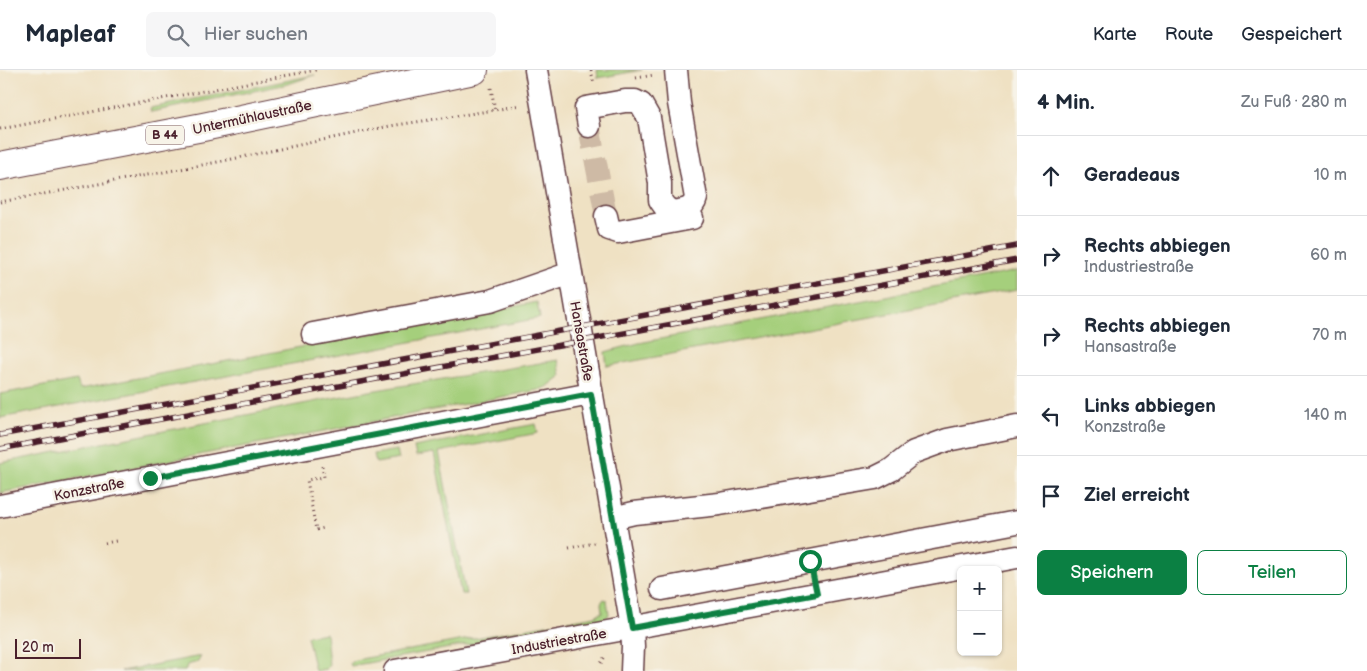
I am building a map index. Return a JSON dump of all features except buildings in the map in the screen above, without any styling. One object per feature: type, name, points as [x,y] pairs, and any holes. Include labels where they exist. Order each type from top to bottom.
[{"type":"main road","name":"Untermühlaustraße","points":[[0,166],[203,128],[474,70]]},
{"type":"street","name":"Hansastraße","points":[[536,70],[591,394],[623,515],[632,628],[632,671]]},
{"type":"street","points":[[589,126],[586,108],[625,101],[635,101],[641,104],[649,118],[660,183],[660,200],[672,212],[689,209],[694,205],[696,198],[679,103],[676,70]]},
{"type":"street","points":[[606,216],[609,228],[618,232],[696,217],[704,211],[707,202],[684,70]]},
{"type":"street","points":[[313,334],[490,301],[571,273]]},
{"type":"street","name":"Konzstraße","points":[[0,506],[591,394]]},
{"type":"street","points":[[623,515],[720,504],[875,478],[891,470],[914,452],[947,440],[1017,426]]},
{"type":"street","points":[[662,589],[1017,522]]},
{"type":"street","name":"Industriestraße","points":[[396,671],[1017,556]]},
{"type":"street","points":[[810,561],[817,594]]},
{"type":"path","points":[[0,129],[316,70]]},
{"type":"path","points":[[591,70],[595,87]]},
{"type":"path","points":[[493,102],[495,110]]},
{"type":"path","points":[[0,202],[213,163],[390,126],[508,107]]},
{"type":"path","points":[[321,460],[324,477],[307,480],[316,530],[324,528]]},
{"type":"path","points":[[106,543],[116,541]]},
{"type":"path","points":[[569,548],[590,544]]},
{"type":"green space","points":[[597,70],[642,70],[598,78]]},
{"type":"green space","points":[[315,75],[288,84],[151,112],[150,108]]},
{"type":"green space","points":[[1017,271],[1017,290],[607,366],[605,352],[639,343]]},
{"type":"green space","points":[[537,302],[540,318],[0,418],[0,394],[77,380],[80,389]]},
{"type":"green space","points":[[558,360],[561,376],[547,387],[538,390],[0,493],[0,463],[364,392]]},
{"type":"green space","points":[[536,424],[538,433],[439,452],[466,594],[461,594],[434,453],[416,456],[414,447]]},
{"type":"green space","points":[[397,450],[399,459],[376,463],[374,454]]},
{"type":"green space","points":[[604,599],[607,600],[609,615],[603,620],[351,666],[350,663],[355,660],[595,616],[602,612],[601,603]]},
{"type":"green space","points":[[326,633],[329,665],[326,669],[315,671],[307,636]]},
{"type":"green space","points":[[201,656],[198,662],[187,665],[185,671],[121,671]]},
{"type":"tunnel","points":[[589,126],[606,216]]},
{"type":"railway","points":[[0,435],[1017,246]]},
{"type":"railway","points":[[0,449],[1017,260]]},
{"type":"route","points":[[150,478],[591,394],[632,628],[817,594],[810,561]]}]
